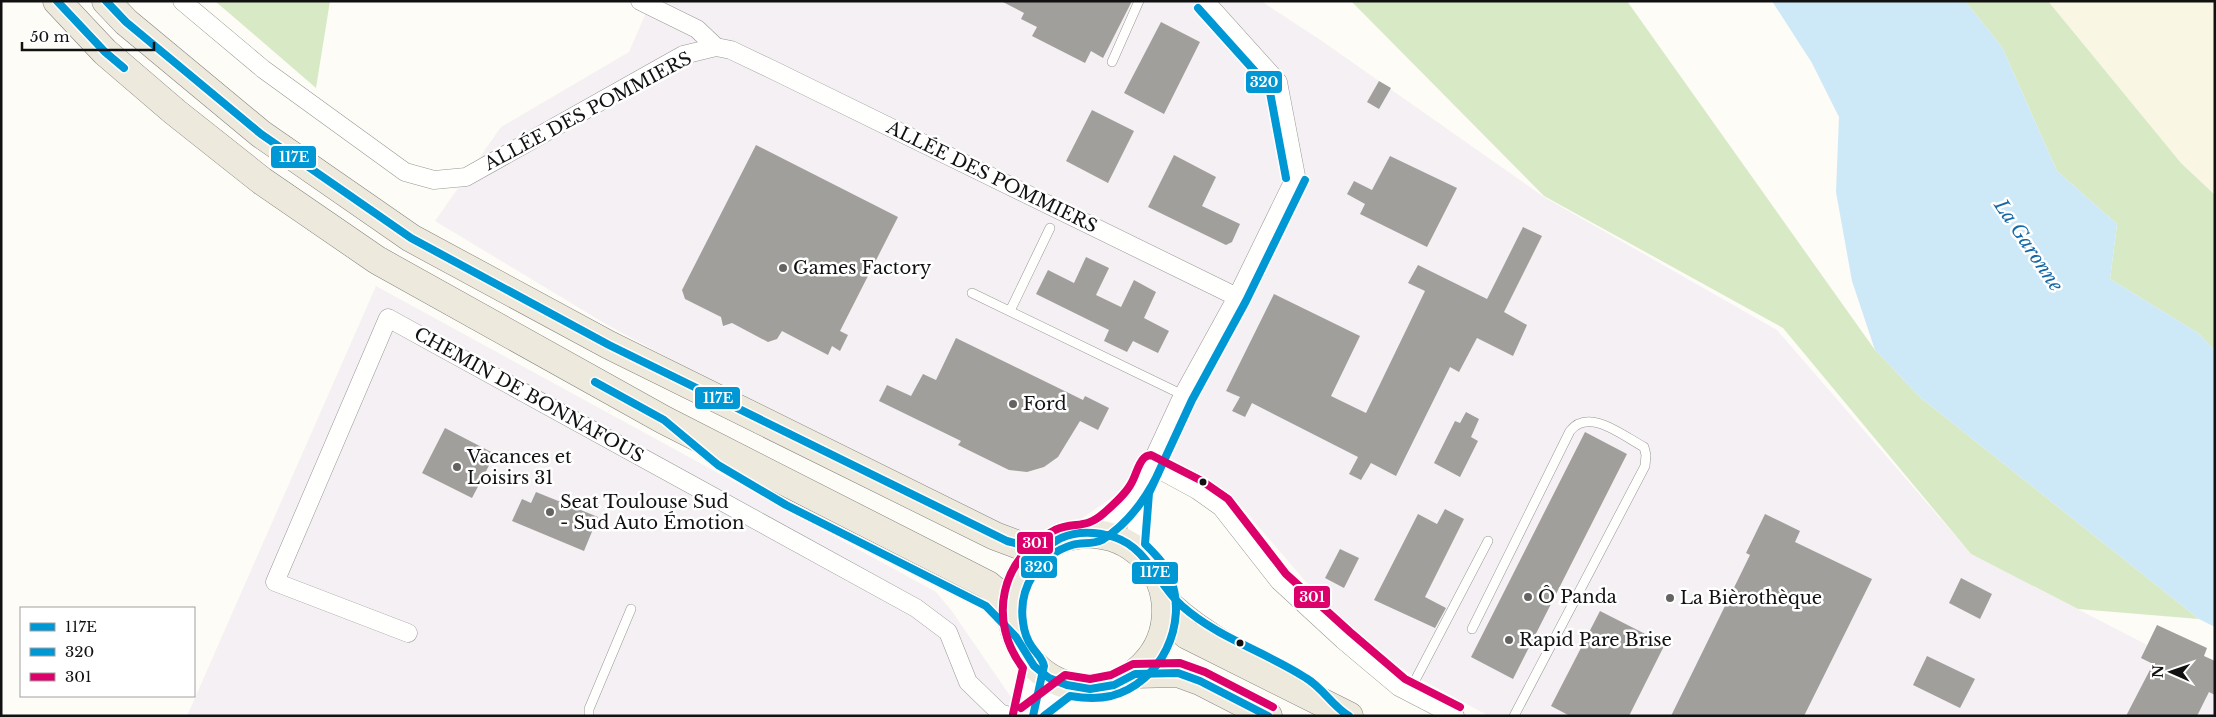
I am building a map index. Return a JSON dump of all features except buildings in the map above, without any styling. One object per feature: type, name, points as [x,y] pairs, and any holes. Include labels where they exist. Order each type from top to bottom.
[{"type":"main road","points":[[57,1],[105,52],[175,112],[262,181],[368,255],[664,420],[988,586],[1001,595],[1012,608]]},
{"type":"main road","points":[[106,1],[126,22],[261,134],[411,238],[609,345],[995,536],[1019,545],[1047,546]]},
{"type":"main road","points":[[1165,598],[1163,634],[1152,656],[1135,674],[1114,685],[1090,689],[1066,685],[1049,678],[1034,666],[1016,637],[1012,608],[1015,590],[1022,573],[1033,558],[1047,546],[1069,536],[1093,533],[1108,535],[1135,548],[1152,565],[1177,626],[1188,635],[1344,713]]},
{"type":"main road","points":[[1135,674],[1178,673],[1200,681],[1268,716]]},
{"type":"street","name":"ALLÉE DES POMMIERS","points":[[182,1],[263,69],[405,172],[434,180],[466,177],[683,55],[716,48],[731,50],[1237,297]]},
{"type":"street","points":[[640,1],[697,29],[716,48]]},
{"type":"street","points":[[1093,533],[1115,516],[1139,490],[1184,395],[1237,297],[1296,176],[1278,82],[1205,1]]},
{"type":"street","name":"CHEMIN DE BONNAFOUS","points":[[408,633],[275,582],[388,318],[916,608],[948,632],[968,682],[1000,713],[1009,716]]},
{"type":"street","points":[[1151,465],[1197,490],[1221,507],[1279,581],[1399,687],[1455,716]]},
{"type":"street","points":[[1135,548],[1139,490]]},
{"type":"street","points":[[1023,716],[1034,666]]},
{"type":"street","points":[[1026,716],[1066,685]]},
{"type":"lane","points":[[1112,62],[1139,1]]},
{"type":"lane","points":[[1010,312],[1050,228]]},
{"type":"lane","points":[[972,294],[1184,395]]},
{"type":"lane","points":[[664,420],[718,465],[786,505],[986,606],[1016,637]]},
{"type":"lane","points":[[1472,629],[1570,431],[1576,423],[1588,420],[1601,424],[1644,447],[1646,455],[1645,466],[1514,716]]},
{"type":"lane","points":[[1409,692],[1488,541]]},
{"type":"lane","points":[[589,716],[590,709],[631,609]]},
{"type":"shaded area","points":[[651,1],[1261,1],[1319,39],[1544,197],[1777,330],[1971,554],[2215,680],[2215,716],[1489,716],[1407,672],[1342,624],[1233,497],[1151,446],[1117,494],[1081,519],[1026,535],[988,522],[721,386],[609,326],[435,221],[501,127],[629,52]]},
{"type":"shaded area","points":[[2048,1],[2215,1],[2215,195],[2181,163]]},
{"type":"shaded area","points":[[376,286],[936,592],[951,610],[1024,716],[187,716]]},
{"type":"green space","points":[[215,1],[330,1],[316,88]]},
{"type":"green space","points":[[1351,1],[1627,1],[1875,350],[1921,398],[2199,619],[2078,609],[1971,554],[1783,328],[1544,196]]},
{"type":"green space","points":[[1965,1],[2048,1],[2181,163],[2215,195],[2215,351],[2198,333],[2110,279],[2117,224],[2057,171],[2002,47]]},
{"type":"water","name":"La Garonne","points":[[1772,1],[1965,1],[2002,47],[2057,171],[2117,224],[2110,279],[2198,333],[2215,351],[2215,627],[2199,619],[1921,398],[1875,350],[1852,281],[1836,192],[1839,117],[1812,63]]},
{"type":"transit line","name":"117E","points":[[57,1],[105,52],[124,68]]},
{"type":"transit line","name":"117E","points":[[106,1],[126,22],[261,134],[411,238],[609,345],[1007,541],[1039,546],[1049,545],[1061,538],[1074,534],[1094,533],[1107,535],[1126,542],[1144,558],[1173,597],[1196,617],[1227,636],[1306,678],[1349,716]]},
{"type":"transit line","name":"320","points":[[1198,8],[1269,87],[1286,178]]},
{"type":"transit line","name":"320","points":[[1044,716],[1070,696],[1101,698],[1129,689],[1144,679],[1157,665],[1166,649],[1173,632],[1176,614],[1175,595],[1170,577],[1165,568],[1145,544],[1149,493],[1192,400],[1246,301],[1305,180]]},
{"type":"transit line","name":"117E","points":[[595,382],[664,420],[718,465],[786,505],[986,606],[1016,637],[1034,666],[1049,678],[1067,685],[1090,689],[1114,685],[1135,674],[1178,673],[1200,681],[1268,716]]},
{"type":"transit line","name":"301","points":[[1013,714],[1023,668],[1012,650],[1005,630],[1003,611],[1005,592],[1011,573],[1022,556],[1036,542],[1062,527],[1091,522],[1104,513],[1126,491],[1142,460],[1146,456],[1151,455],[1202,481],[1228,499],[1286,574],[1350,632],[1405,679],[1460,707]]},
{"type":"transit line","name":"320","points":[[1033,716],[1044,666],[1026,635],[1023,622],[1022,609],[1024,597],[1033,574],[1050,556],[1060,550],[1076,544],[1098,542],[1120,527],[1135,511],[1158,474]]},
{"type":"transit line","name":"301","points":[[1021,708],[1065,675],[1090,679],[1111,675],[1133,664],[1180,663],[1205,672],[1273,707]]},
{"type":"place","name":"Games Factory","points":[[783,268]]},
{"type":"place","name":"Ford","points":[[1013,404]]},
{"type":"place","name":"Vacances et Loisirs 31","points":[[457,467]]},
{"type":"place","name":"Seat Toulouse Sud - Sud Auto Émotion","points":[[550,512]]},
{"type":"place","name":"Ô Panda","points":[[1528,597]]},
{"type":"place","name":"La Bièrothèque","points":[[1670,598]]},
{"type":"place","name":"Rapid Pare Brise","points":[[1509,640]]}]
